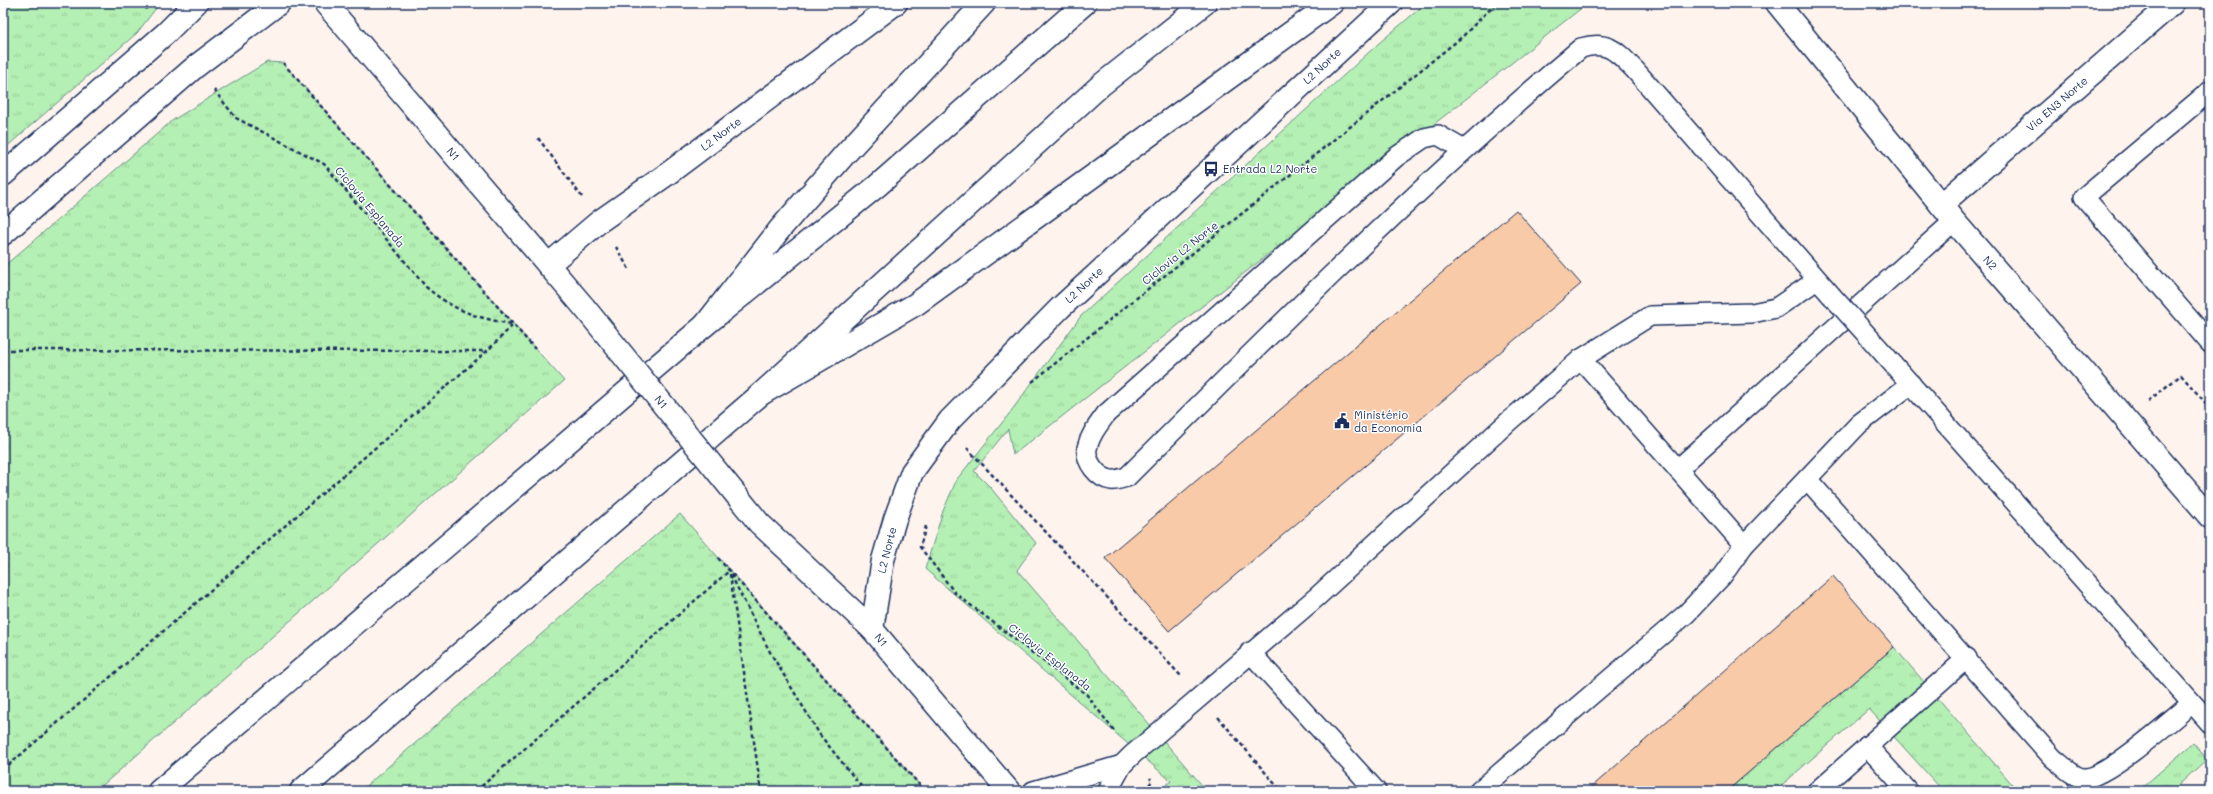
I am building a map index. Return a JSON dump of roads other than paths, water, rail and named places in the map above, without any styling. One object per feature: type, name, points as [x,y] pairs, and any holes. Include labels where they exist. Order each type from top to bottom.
[{"type":"main road","points":[[3,175],[166,33],[196,3]]},
{"type":"main road","points":[[3,234],[195,66],[279,3]]},
{"type":"main road","name":"N1","points":[[325,3],[584,307],[760,522],[872,629],[1009,791]]},
{"type":"main road","name":"L2 Norte","points":[[548,265],[600,221],[673,170],[896,3]]},
{"type":"main road","points":[[705,324],[805,200],[984,3]]},
{"type":"main road","points":[[160,791],[705,324],[877,186],[1085,3]]},
{"type":"main road","points":[[301,791],[761,394],[1101,85],[1205,3]]},
{"type":"main road","points":[[761,394],[916,304],[1332,3]]},
{"type":"main road","name":"L2 Norte","points":[[872,629],[883,560],[894,519],[912,472],[943,429],[1060,308],[1391,3]]},
{"type":"main road","name":"N2","points":[[1777,3],[1947,213],[2210,517]]},
{"type":"main road","name":"Via EN3 Norte","points":[[1947,213],[2173,3]]},
{"type":"lane","points":[[1464,150],[1438,135],[1424,138],[1396,157],[1106,414],[1093,432],[1087,449],[1091,465],[1100,476],[1112,480],[1127,477],[1308,296],[1464,150],[1581,48],[1593,44],[1604,45],[1616,51],[1635,70],[1817,280],[1911,384],[2210,723]]},
{"type":"lane","points":[[2210,91],[2084,197],[2210,342]]},
{"type":"lane","points":[[1679,468],[1947,213]]},
{"type":"lane","points":[[1108,791],[1127,760],[1250,652],[1318,596],[1509,421],[1581,359],[1650,316],[1752,313],[1776,308],[1817,280]]},
{"type":"lane","points":[[1581,359],[1679,468],[1744,545]]},
{"type":"lane","points":[[1479,791],[1686,614],[1722,576],[1744,545],[1859,424],[1911,384]]},
{"type":"lane","points":[[1807,479],[1967,658],[2053,758],[2067,770],[2083,778],[2097,776],[2128,754],[2192,703]]},
{"type":"lane","points":[[1250,652],[1376,791]]},
{"type":"lane","points":[[1817,791],[1967,658]]},
{"type":"lane","points":[[1867,746],[1908,791]]},
{"type":"lane","points":[[1033,791],[1127,760]]},
{"type":"place","name":"Entrada L2 Norte","points":[[1211,169]]},
{"type":"place","name":"Ministério da Economia","points":[[1342,421]]}]
